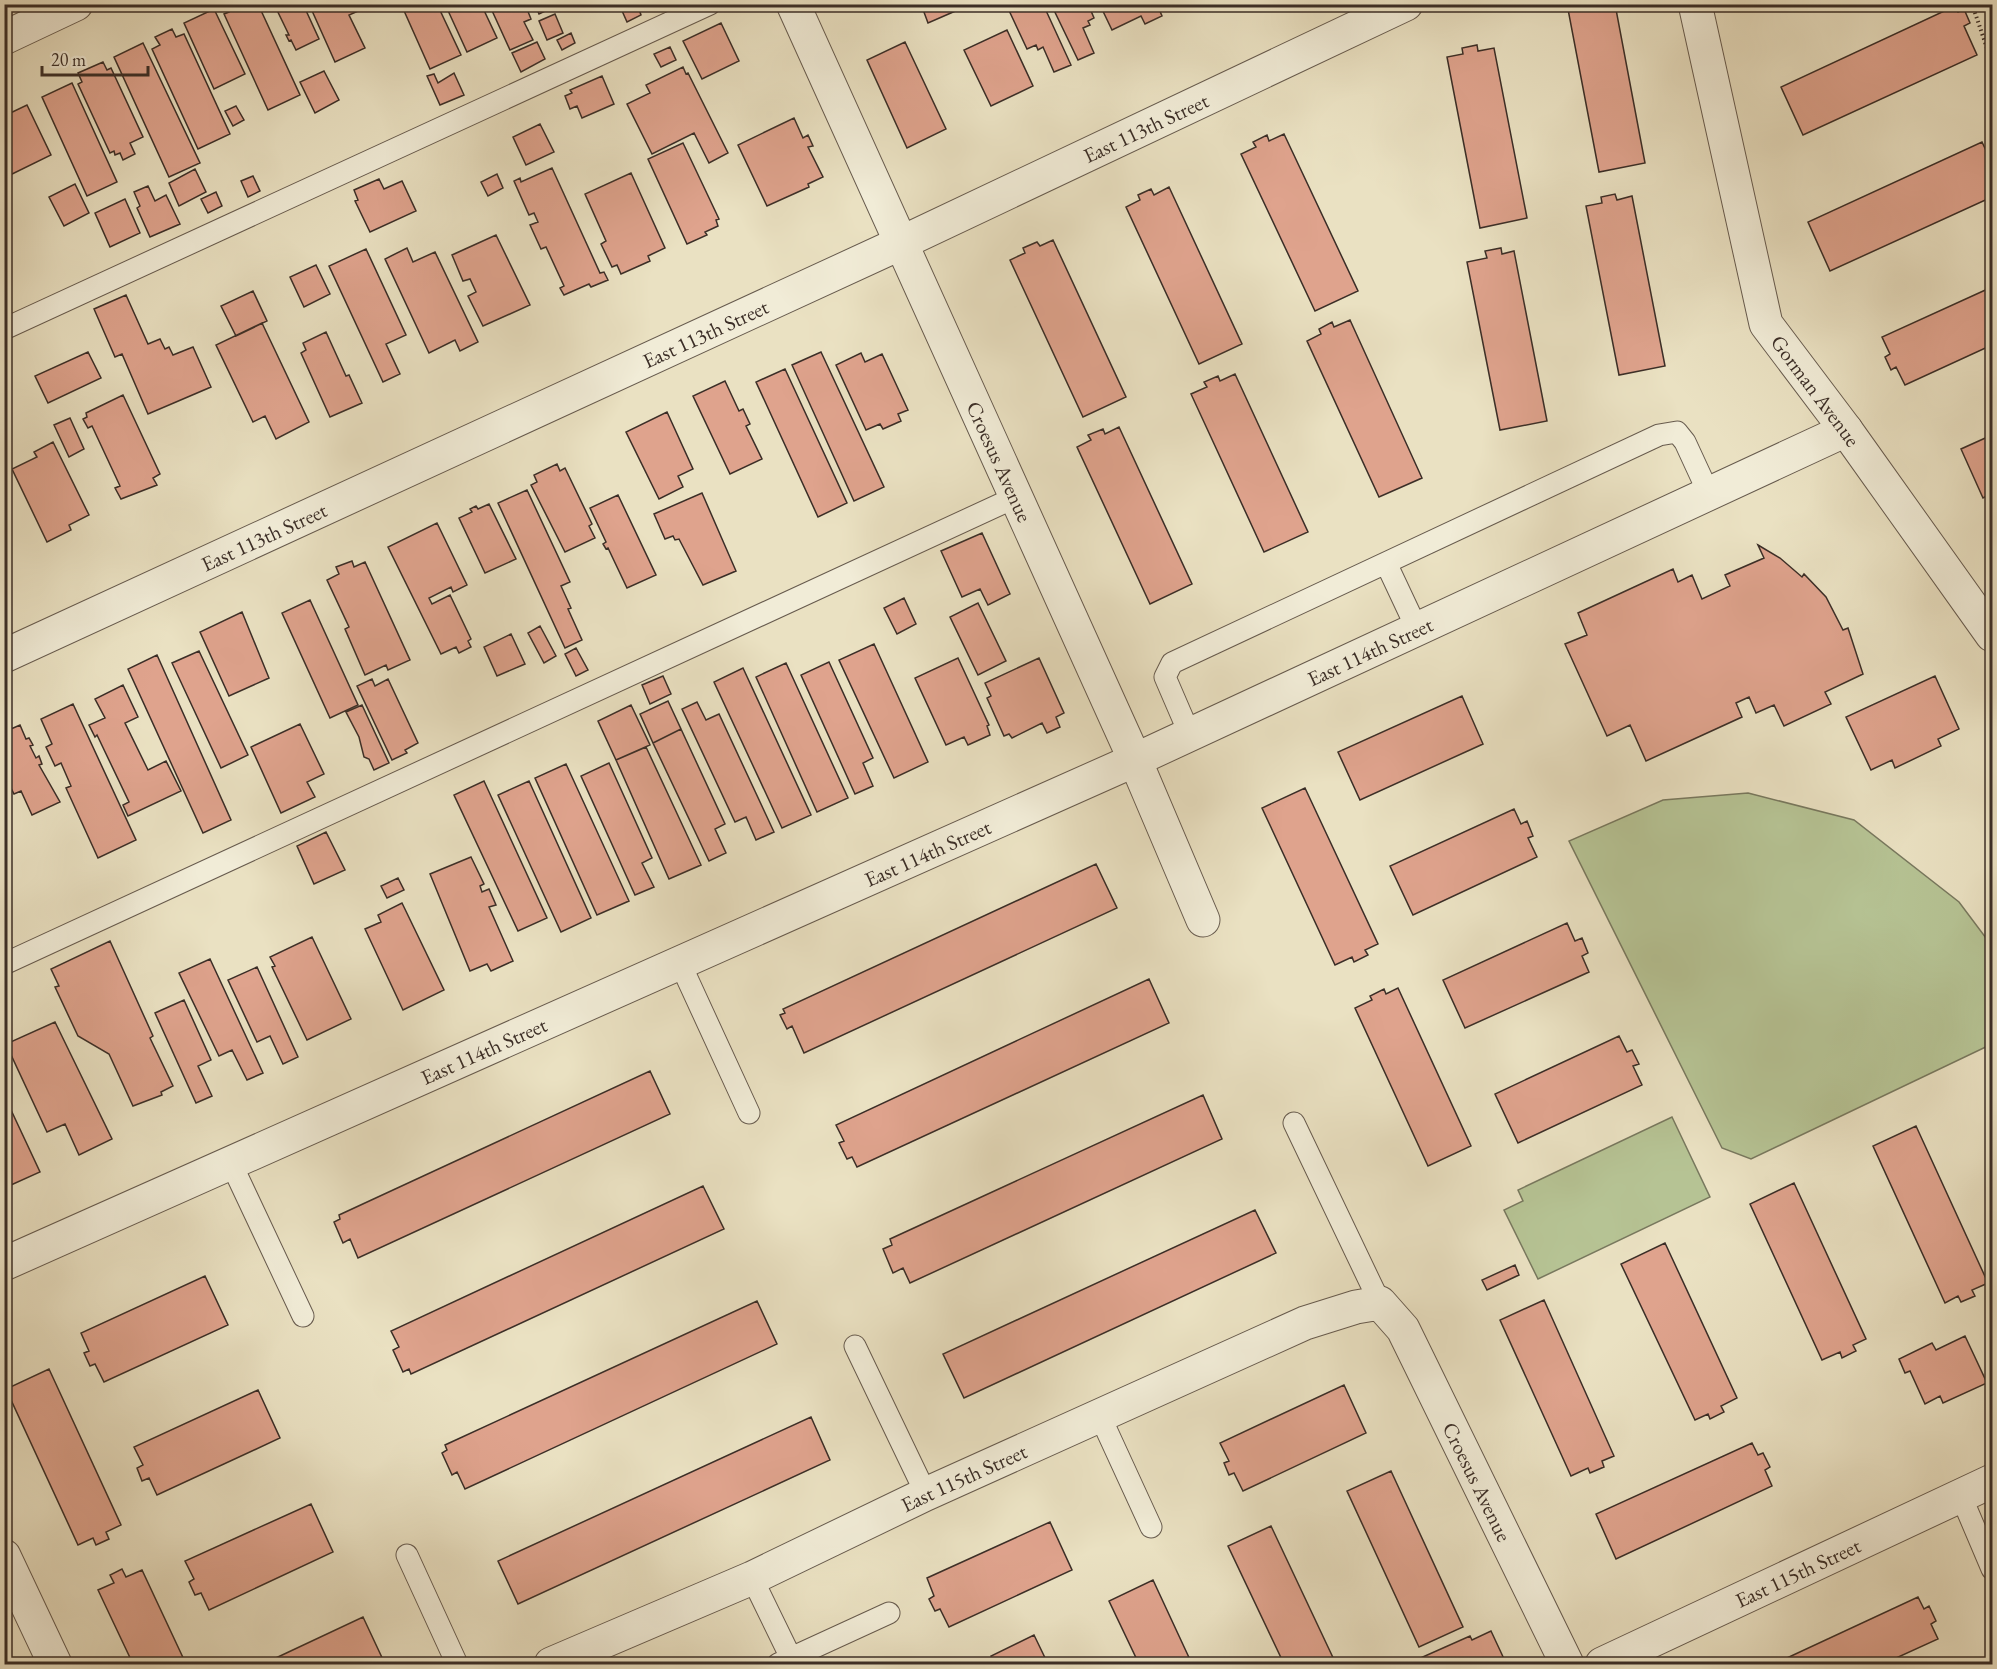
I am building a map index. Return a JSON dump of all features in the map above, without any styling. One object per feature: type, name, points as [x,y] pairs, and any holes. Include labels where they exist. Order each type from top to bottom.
[{"type":"street","points":[[4,38],[76,4]]},
{"type":"street","name":"Croesus Avenue","points":[[793,4],[1135,760],[1203,920]]},
{"type":"street","name":"East 113th Street","points":[[4,656],[901,243],[1406,4]]},
{"type":"street","name":"Gorman Avenue","points":[[1695,4],[1766,324],[1846,430],[1992,635]]},
{"type":"street","name":"East 114th Street","points":[[4,1264],[1135,760],[1846,430]]},
{"type":"street","name":"Croesus Avenue","points":[[1380,1304],[1404,1329],[1568,1665]]},
{"type":"street","name":"East 115th Street","points":[[551,1665],[752,1578],[926,1494],[1305,1323],[1356,1307],[1380,1304]]},
{"type":"street","name":"East 115th Street","points":[[1602,1665],[1992,1481]]},
{"type":"street","points":[[4,1556],[55,1665]]},
{"type":"lane","points":[[4,329],[710,4]]},
{"type":"lane","points":[[1190,735],[1166,677],[1172,663],[1659,435],[1673,431],[1685,442],[1709,494]]},
{"type":"lane","points":[[4,964],[1016,497]]},
{"type":"lane","points":[[1386,563],[1417,629]]},
{"type":"lane","points":[[680,963],[749,1113]]},
{"type":"lane","points":[[1294,1122],[1380,1304]]},
{"type":"lane","points":[[231,1163],[303,1316]]},
{"type":"lane","points":[[855,1346],[926,1494]]},
{"type":"lane","points":[[1100,1416],[1151,1527]]},
{"type":"lane","points":[[1960,1496],[1992,1569]]},
{"type":"lane","points":[[407,1555],[457,1665]]},
{"type":"lane","points":[[752,1578],[784,1661],[890,1613]]},
{"type":"path","points":[[1972,4],[1988,51],[1988,94],[1992,124]]},
{"type":"green space","points":[[1748,793],[1854,820],[1959,902],[1992,946],[1992,1044],[1751,1159],[1722,1148],[1569,841],[1663,800]]},
{"type":"green space","points":[[1672,1117],[1710,1197],[1538,1279],[1504,1210],[1523,1201],[1518,1190]]},
{"type":"building","points":[[225,4],[258,4],[300,95],[268,110],[224,14],[229,12]]},
{"type":"building","points":[[274,4],[303,4],[319,39],[296,50],[286,35],[289,35]]},
{"type":"building","points":[[309,4],[355,4],[358,11],[349,15],[365,48],[335,62]]},
{"type":"building","points":[[401,4],[437,4],[461,55],[430,69]]},
{"type":"building","points":[[445,4],[481,4],[497,38],[467,52]]},
{"type":"building","points":[[489,4],[525,4],[531,19],[524,22],[533,40],[510,50]]},
{"type":"building","points":[[535,4],[560,4],[539,14]]},
{"type":"building","points":[[619,4],[637,4],[641,15],[627,22]]},
{"type":"building","points":[[921,4],[958,4],[960,9],[928,23]]},
{"type":"building","points":[[1006,4],[1043,4],[1071,65],[1054,72],[1043,47],[1038,50],[1036,45],[1027,49]]},
{"type":"building","points":[[1051,4],[1088,4],[1094,18],[1088,21],[1090,25],[1083,28],[1094,53],[1078,60]]},
{"type":"building","points":[[1160,4],[1162,7],[1159,9],[1162,16],[1145,24],[1141,16],[1112,30],[1100,5]]},
{"type":"building","points":[[1567,4],[1615,4],[1645,163],[1599,172]]},
{"type":"building","points":[[1955,6],[1958,12],[1964,9],[1970,23],[1964,26],[1977,55],[1803,135],[1781,87]]},
{"type":"building","points":[[214,9],[245,74],[214,89],[184,23]]},
{"type":"building","points":[[555,14],[563,33],[547,40],[539,21]]},
{"type":"building","points":[[721,23],[739,61],[702,79],[683,41]]},
{"type":"building","points":[[172,29],[176,37],[184,34],[230,134],[198,149],[152,49],[160,45],[155,37]]},
{"type":"building","points":[[1007,30],[1033,86],[991,106],[964,50]]},
{"type":"building","points":[[571,33],[575,43],[562,50],[557,40]]},
{"type":"building","points":[[537,42],[545,59],[521,72],[512,53]]},
{"type":"building","points":[[905,42],[946,129],[907,148],[867,60]]},
{"type":"building","points":[[143,43],[200,163],[169,177],[114,57]]},
{"type":"building","points":[[1477,45],[1478,51],[1494,48],[1527,218],[1480,228],[1447,57],[1463,54],[1462,48]]},
{"type":"building","points":[[670,47],[676,60],[661,67],[654,54]]},
{"type":"building","points":[[103,62],[107,70],[111,68],[143,137],[130,143],[135,154],[123,160],[120,153],[115,155],[114,151],[110,153],[78,84],[82,82],[78,73]]},
{"type":"building","points":[[683,67],[728,153],[709,163],[694,133],[652,154],[627,104],[650,93],[646,85]]},
{"type":"building","points":[[324,71],[339,100],[315,113],[300,82]]},
{"type":"building","points":[[454,73],[464,95],[440,105],[427,76],[434,74],[438,83]]},
{"type":"building","points":[[602,76],[614,104],[582,118],[577,106],[570,109],[565,96],[572,93],[570,90]]},
{"type":"building","points":[[72,83],[117,182],[87,196],[42,97]]},
{"type":"building","points":[[27,105],[51,155],[4,178],[4,116]]},
{"type":"building","points":[[236,106],[244,120],[233,126],[225,111]]},
{"type":"building","points":[[794,118],[803,138],[808,135],[813,146],[808,147],[823,177],[808,184],[809,187],[767,206],[738,145]]},
{"type":"building","points":[[540,124],[554,152],[526,165],[513,137]]},
{"type":"building","points":[[1284,134],[1358,291],[1315,311],[1241,154],[1256,147],[1253,142],[1267,135],[1269,141]]},
{"type":"building","points":[[1982,142],[1990,159],[1992,158],[1992,197],[1830,271],[1808,222]]},
{"type":"building","points":[[683,143],[719,219],[716,220],[718,226],[705,232],[707,235],[687,244],[648,159]]},
{"type":"building","points":[[552,168],[600,273],[604,272],[608,280],[591,287],[589,284],[564,295],[560,288],[564,286],[546,247],[541,249],[530,225],[538,222],[534,213],[529,215],[514,181],[520,178],[521,182]]},
{"type":"building","points":[[195,169],[206,192],[179,206],[169,183]]},
{"type":"building","points":[[631,173],[665,248],[648,256],[650,261],[621,274],[617,265],[612,267],[601,244],[606,241],[585,194]]},
{"type":"building","points":[[497,174],[503,188],[488,196],[481,182]]},
{"type":"building","points":[[253,176],[260,191],[248,197],[241,181]]},
{"type":"building","points":[[379,179],[384,189],[402,181],[416,211],[370,232],[355,201],[358,200],[354,190]]},
{"type":"building","points":[[75,184],[89,213],[64,226],[49,197]]},
{"type":"building","points":[[148,186],[155,201],[166,195],[180,224],[150,237],[137,208],[140,206],[134,192]]},
{"type":"building","points":[[1169,187],[1242,344],[1199,364],[1126,207],[1140,200],[1138,195],[1151,189],[1154,195]]},
{"type":"building","points":[[216,192],[222,206],[208,213],[201,199]]},
{"type":"building","points":[[1615,194],[1617,200],[1632,196],[1665,366],[1619,375],[1586,206],[1602,203],[1601,197]]},
{"type":"building","points":[[125,199],[140,233],[110,247],[95,213]]},
{"type":"building","points":[[496,235],[530,305],[483,326],[468,296],[476,292],[470,279],[463,281],[452,255]]},
{"type":"building","points":[[1053,240],[1126,397],[1083,417],[1010,260],[1025,253],[1023,248],[1037,242],[1040,246]]},
{"type":"building","points":[[407,248],[413,262],[435,252],[478,342],[460,351],[455,340],[429,353],[385,259]]},
{"type":"building","points":[[1501,248],[1502,254],[1514,251],[1547,421],[1500,430],[1467,262],[1487,258],[1485,251]]},
{"type":"building","points":[[366,249],[406,335],[386,344],[400,374],[383,382],[329,266]]},
{"type":"building","points":[[316,265],[330,294],[304,307],[290,277]]},
{"type":"building","points":[[1992,287],[1992,345],[1905,385],[1896,367],[1891,370],[1885,357],[1890,354],[1882,337]]},
{"type":"building","points":[[253,291],[267,321],[236,336],[221,306]]},
{"type":"building","points":[[126,295],[148,344],[160,339],[165,349],[169,347],[173,355],[193,347],[211,387],[148,414],[122,354],[115,357],[94,309]]},
{"type":"building","points":[[1350,320],[1422,478],[1379,497],[1307,341],[1321,334],[1319,329],[1332,322],[1334,327]]},
{"type":"building","points":[[262,323],[309,422],[276,439],[265,416],[253,422],[216,345]]},
{"type":"building","points":[[326,332],[346,376],[349,375],[362,403],[330,417],[301,353],[306,350],[303,343]]},
{"type":"building","points":[[88,352],[101,378],[48,403],[35,376]]},
{"type":"building","points":[[821,352],[884,487],[854,501],[792,365]]},
{"type":"building","points":[[861,353],[865,362],[882,354],[908,410],[898,414],[901,421],[883,429],[880,424],[866,430],[836,365]]},
{"type":"building","points":[[785,369],[847,503],[818,517],[756,382]]},
{"type":"building","points":[[1235,374],[1308,532],[1264,552],[1191,394],[1207,387],[1204,382],[1218,376],[1220,381]]},
{"type":"building","points":[[725,381],[739,411],[743,409],[750,424],[746,426],[762,459],[730,474],[693,396]]},
{"type":"building","points":[[123,395],[160,474],[153,478],[157,485],[121,499],[115,488],[120,486],[92,426],[88,428],[83,419],[87,417],[86,413]]},
{"type":"building","points":[[667,412],[693,469],[678,476],[683,487],[659,499],[626,432]]},
{"type":"building","points":[[70,418],[84,449],[69,457],[54,425]]},
{"type":"building","points":[[1119,427],[1192,584],[1150,604],[1077,447],[1091,440],[1088,435],[1103,429],[1105,434]]},
{"type":"building","points":[[1992,435],[1992,493],[1983,498],[1961,449]]},
{"type":"building","points":[[53,442],[89,515],[69,525],[71,530],[47,542],[12,469],[37,457],[34,452]]},
{"type":"building","points":[[557,464],[560,471],[565,468],[592,524],[589,526],[595,538],[565,552],[531,485],[537,482],[534,475]]},
{"type":"building","points":[[527,490],[570,582],[561,586],[571,608],[568,609],[582,640],[565,648],[498,503]]},
{"type":"building","points":[[702,493],[736,571],[703,585],[679,539],[675,540],[673,536],[665,539],[654,514]]},
{"type":"building","points":[[618,495],[656,575],[627,588],[608,548],[606,549],[603,544],[606,542],[590,508]]},
{"type":"building","points":[[489,504],[516,559],[485,573],[459,518],[472,512],[470,509],[476,506],[478,509]]},
{"type":"building","points":[[437,523],[467,585],[453,592],[451,587],[429,598],[432,604],[450,595],[471,639],[468,641],[471,647],[459,653],[456,647],[441,654],[388,547]]},
{"type":"building","points":[[982,533],[1010,594],[988,605],[980,589],[962,597],[941,551]]},
{"type":"building","points":[[1758,545],[1780,558],[1802,577],[1804,574],[1826,597],[1843,630],[1848,628],[1863,674],[1825,692],[1831,704],[1784,726],[1774,705],[1756,713],[1749,697],[1736,703],[1742,717],[1646,761],[1630,725],[1607,736],[1565,644],[1587,635],[1578,613],[1673,569],[1678,582],[1692,575],[1702,599],[1730,586],[1725,575],[1764,558]]},
{"type":"building","points":[[352,561],[354,567],[365,562],[410,660],[388,670],[386,665],[365,675],[345,629],[349,627],[327,580],[339,574],[336,567]]},
{"type":"building","points":[[904,598],[916,624],[897,634],[884,608]]},
{"type":"building","points":[[310,600],[358,705],[330,718],[282,613]]},
{"type":"building","points":[[978,603],[1006,661],[978,675],[950,617]]},
{"type":"building","points":[[242,612],[269,678],[229,696],[200,632]]},
{"type":"building","points":[[540,626],[556,656],[544,663],[528,633]]},
{"type":"building","points":[[511,634],[525,664],[497,676],[484,647]]},
{"type":"building","points":[[874,644],[928,762],[894,778],[839,660]]},
{"type":"building","points":[[576,648],[588,670],[576,676],[565,654]]},
{"type":"building","points":[[199,651],[248,755],[221,768],[172,663]]},
{"type":"building","points":[[157,655],[231,820],[203,833],[128,669]]},
{"type":"building","points":[[958,658],[989,725],[987,726],[990,735],[968,745],[964,737],[946,745],[915,678]]},
{"type":"building","points":[[1039,658],[1064,713],[1056,717],[1060,727],[1047,733],[1042,723],[1012,738],[1009,734],[1004,736],[987,698],[991,696],[985,683]]},
{"type":"building","points":[[829,662],[873,758],[863,763],[873,786],[855,794],[801,675]]},
{"type":"building","points":[[786,663],[848,798],[817,812],[756,677]]},
{"type":"building","points":[[743,668],[811,815],[782,828],[714,682]]},
{"type":"building","points":[[663,676],[671,694],[650,704],[642,685]]},
{"type":"building","points":[[1935,676],[1959,729],[1938,739],[1941,746],[1895,768],[1892,760],[1871,770],[1846,717]]},
{"type":"building","points":[[372,679],[375,686],[388,679],[418,743],[405,750],[407,753],[392,760],[357,686]]},
{"type":"building","points":[[123,685],[138,717],[125,723],[148,770],[166,761],[181,791],[128,816],[123,805],[129,802],[97,735],[95,737],[89,725],[105,718],[95,699]]},
{"type":"building","points":[[1462,696],[1483,744],[1360,800],[1338,752]]},
{"type":"building","points":[[668,701],[681,729],[653,743],[640,714]]},
{"type":"building","points":[[697,702],[706,720],[719,714],[774,832],[756,840],[746,817],[735,822],[682,709]]},
{"type":"building","points":[[73,704],[136,840],[98,858],[66,788],[71,786],[61,763],[55,766],[46,747],[52,744],[41,719]]},
{"type":"building","points":[[362,705],[389,763],[374,770],[369,759],[364,757],[359,737],[346,712]]},
{"type":"building","points":[[631,705],[650,745],[616,760],[598,721]]},
{"type":"building","points":[[300,724],[324,774],[307,782],[315,797],[281,813],[251,747]]},
{"type":"building","points":[[20,725],[26,739],[29,738],[33,745],[30,746],[36,758],[39,756],[42,764],[39,765],[60,802],[32,815],[21,791],[14,794],[4,774],[4,732]]},
{"type":"building","points":[[681,729],[725,824],[715,829],[726,853],[709,861],[653,743]]},
{"type":"building","points":[[646,747],[701,865],[669,879],[616,760]]},
{"type":"building","points":[[609,763],[652,858],[642,863],[654,887],[635,895],[581,776]]},
{"type":"building","points":[[566,764],[629,901],[597,915],[535,778]]},
{"type":"building","points":[[484,781],[547,918],[518,931],[454,795]]},
{"type":"building","points":[[529,781],[591,918],[561,932],[498,795]]},
{"type":"building","points":[[1305,788],[1378,944],[1365,950],[1368,955],[1354,962],[1352,957],[1335,965],[1262,808]]},
{"type":"building","points":[[1514,809],[1521,824],[1527,821],[1533,836],[1528,838],[1537,857],[1413,915],[1390,866]]},
{"type":"building","points":[[326,832],[345,870],[314,884],[297,846]]},
{"type":"building","points":[[471,857],[484,884],[480,886],[482,892],[489,889],[496,905],[489,907],[513,961],[491,971],[487,964],[470,971],[430,874]]},
{"type":"building","points":[[1096,864],[1117,908],[804,1053],[792,1026],[787,1029],[780,1015],[785,1013],[783,1009]]},
{"type":"building","points":[[398,878],[404,890],[387,898],[381,886]]},
{"type":"building","points":[[402,903],[444,990],[403,1010],[365,929],[381,922],[378,915]]},
{"type":"building","points":[[1567,923],[1575,941],[1582,938],[1588,953],[1582,956],[1589,972],[1465,1028],[1443,980]]},
{"type":"building","points":[[312,937],[351,1019],[307,1040],[272,967],[275,966],[270,957]]},
{"type":"building","points":[[110,941],[153,1036],[150,1038],[173,1086],[161,1092],[162,1095],[133,1106],[109,1054],[78,1036],[55,987],[59,986],[51,969]]},
{"type":"building","points":[[210,959],[263,1073],[247,1080],[232,1050],[219,1056],[179,973]]},
{"type":"building","points":[[257,967],[298,1057],[283,1064],[270,1036],[257,1042],[228,980]]},
{"type":"building","points":[[1149,979],[1169,1023],[857,1167],[852,1157],[847,1159],[839,1143],[844,1141],[836,1125]]},
{"type":"building","points":[[1398,988],[1471,1146],[1428,1166],[1355,1008],[1372,1000],[1370,996],[1384,989],[1386,994]]},
{"type":"building","points":[[184,1000],[211,1060],[198,1066],[212,1096],[196,1103],[155,1013]]},
{"type":"building","points":[[55,1022],[112,1139],[79,1155],[65,1124],[47,1132],[6,1044]]},
{"type":"building","points":[[1619,1036],[1627,1052],[1632,1050],[1639,1064],[1633,1066],[1642,1085],[1518,1143],[1495,1094]]},
{"type":"building","points":[[650,1071],[670,1114],[358,1258],[350,1239],[343,1243],[334,1222],[340,1219],[339,1215]]},
{"type":"building","points":[[4,1095],[40,1172],[11,1185],[4,1172]]},
{"type":"building","points":[[1203,1095],[1222,1139],[910,1283],[903,1268],[893,1273],[883,1249],[892,1245],[890,1239]]},
{"type":"building","points":[[1916,1126],[1988,1283],[1972,1290],[1975,1296],[1961,1302],[1958,1296],[1945,1303],[1873,1146]]},
{"type":"building","points":[[1794,1183],[1866,1339],[1853,1345],[1856,1351],[1842,1358],[1840,1352],[1822,1360],[1750,1204]]},
{"type":"building","points":[[703,1186],[724,1229],[411,1374],[409,1369],[403,1372],[393,1350],[399,1347],[391,1331]]},
{"type":"building","points":[[1255,1210],[1276,1253],[964,1398],[943,1354]]},
{"type":"building","points":[[1665,1243],[1737,1398],[1721,1406],[1724,1412],[1710,1419],[1708,1414],[1695,1420],[1621,1264]]},
{"type":"building","points":[[1515,1265],[1519,1275],[1487,1290],[1482,1280]]},
{"type":"building","points":[[205,1276],[228,1325],[104,1382],[95,1364],[90,1366],[84,1353],[89,1351],[81,1333]]},
{"type":"building","points":[[1544,1300],[1614,1456],[1602,1461],[1604,1467],[1590,1473],[1588,1468],[1571,1476],[1500,1320]]},
{"type":"building","points":[[757,1301],[777,1344],[465,1489],[457,1472],[452,1475],[442,1453],[447,1450],[445,1445]]},
{"type":"building","points":[[1965,1336],[1987,1383],[1943,1403],[1940,1396],[1925,1404],[1910,1371],[1905,1373],[1899,1359],[1932,1343],[1936,1350]]},
{"type":"building","points":[[49,1369],[121,1525],[106,1532],[109,1539],[96,1545],[93,1538],[78,1545],[6,1389]]},
{"type":"building","points":[[1344,1385],[1366,1433],[1243,1491],[1234,1473],[1229,1475],[1224,1463],[1229,1461],[1220,1443]]},
{"type":"building","points":[[258,1390],[280,1438],[157,1495],[149,1478],[142,1481],[137,1468],[143,1465],[134,1447]]},
{"type":"building","points":[[811,1417],[830,1460],[518,1604],[498,1561]]},
{"type":"building","points":[[1752,1443],[1758,1455],[1763,1453],[1770,1467],[1765,1470],[1772,1486],[1616,1559],[1596,1514]]},
{"type":"building","points":[[1391,1471],[1463,1627],[1419,1647],[1347,1491]]},
{"type":"building","points":[[311,1504],[333,1552],[209,1610],[201,1593],[195,1595],[189,1582],[194,1579],[185,1561]]},
{"type":"building","points":[[1050,1522],[1072,1570],[949,1627],[940,1609],[935,1611],[929,1599],[934,1596],[927,1578]]},
{"type":"building","points":[[1271,1526],[1336,1664],[1284,1664],[1228,1546]]},
{"type":"building","points":[[122,1569],[126,1577],[142,1570],[186,1664],[133,1664],[98,1590],[114,1583],[110,1575]]},
{"type":"building","points":[[1153,1580],[1192,1664],[1139,1664],[1109,1601]]},
{"type":"building","points":[[1918,1597],[1924,1609],[1929,1606],[1936,1621],[1931,1624],[1938,1639],[1883,1664],[1774,1664]]},
{"type":"building","points":[[363,1617],[385,1664],[263,1664]]},
{"type":"building","points":[[1491,1631],[1505,1661],[1496,1664],[1407,1664],[1470,1636],[1472,1640]]},
{"type":"building","points":[[1034,1635],[1048,1664],[995,1664],[991,1656]]}]
